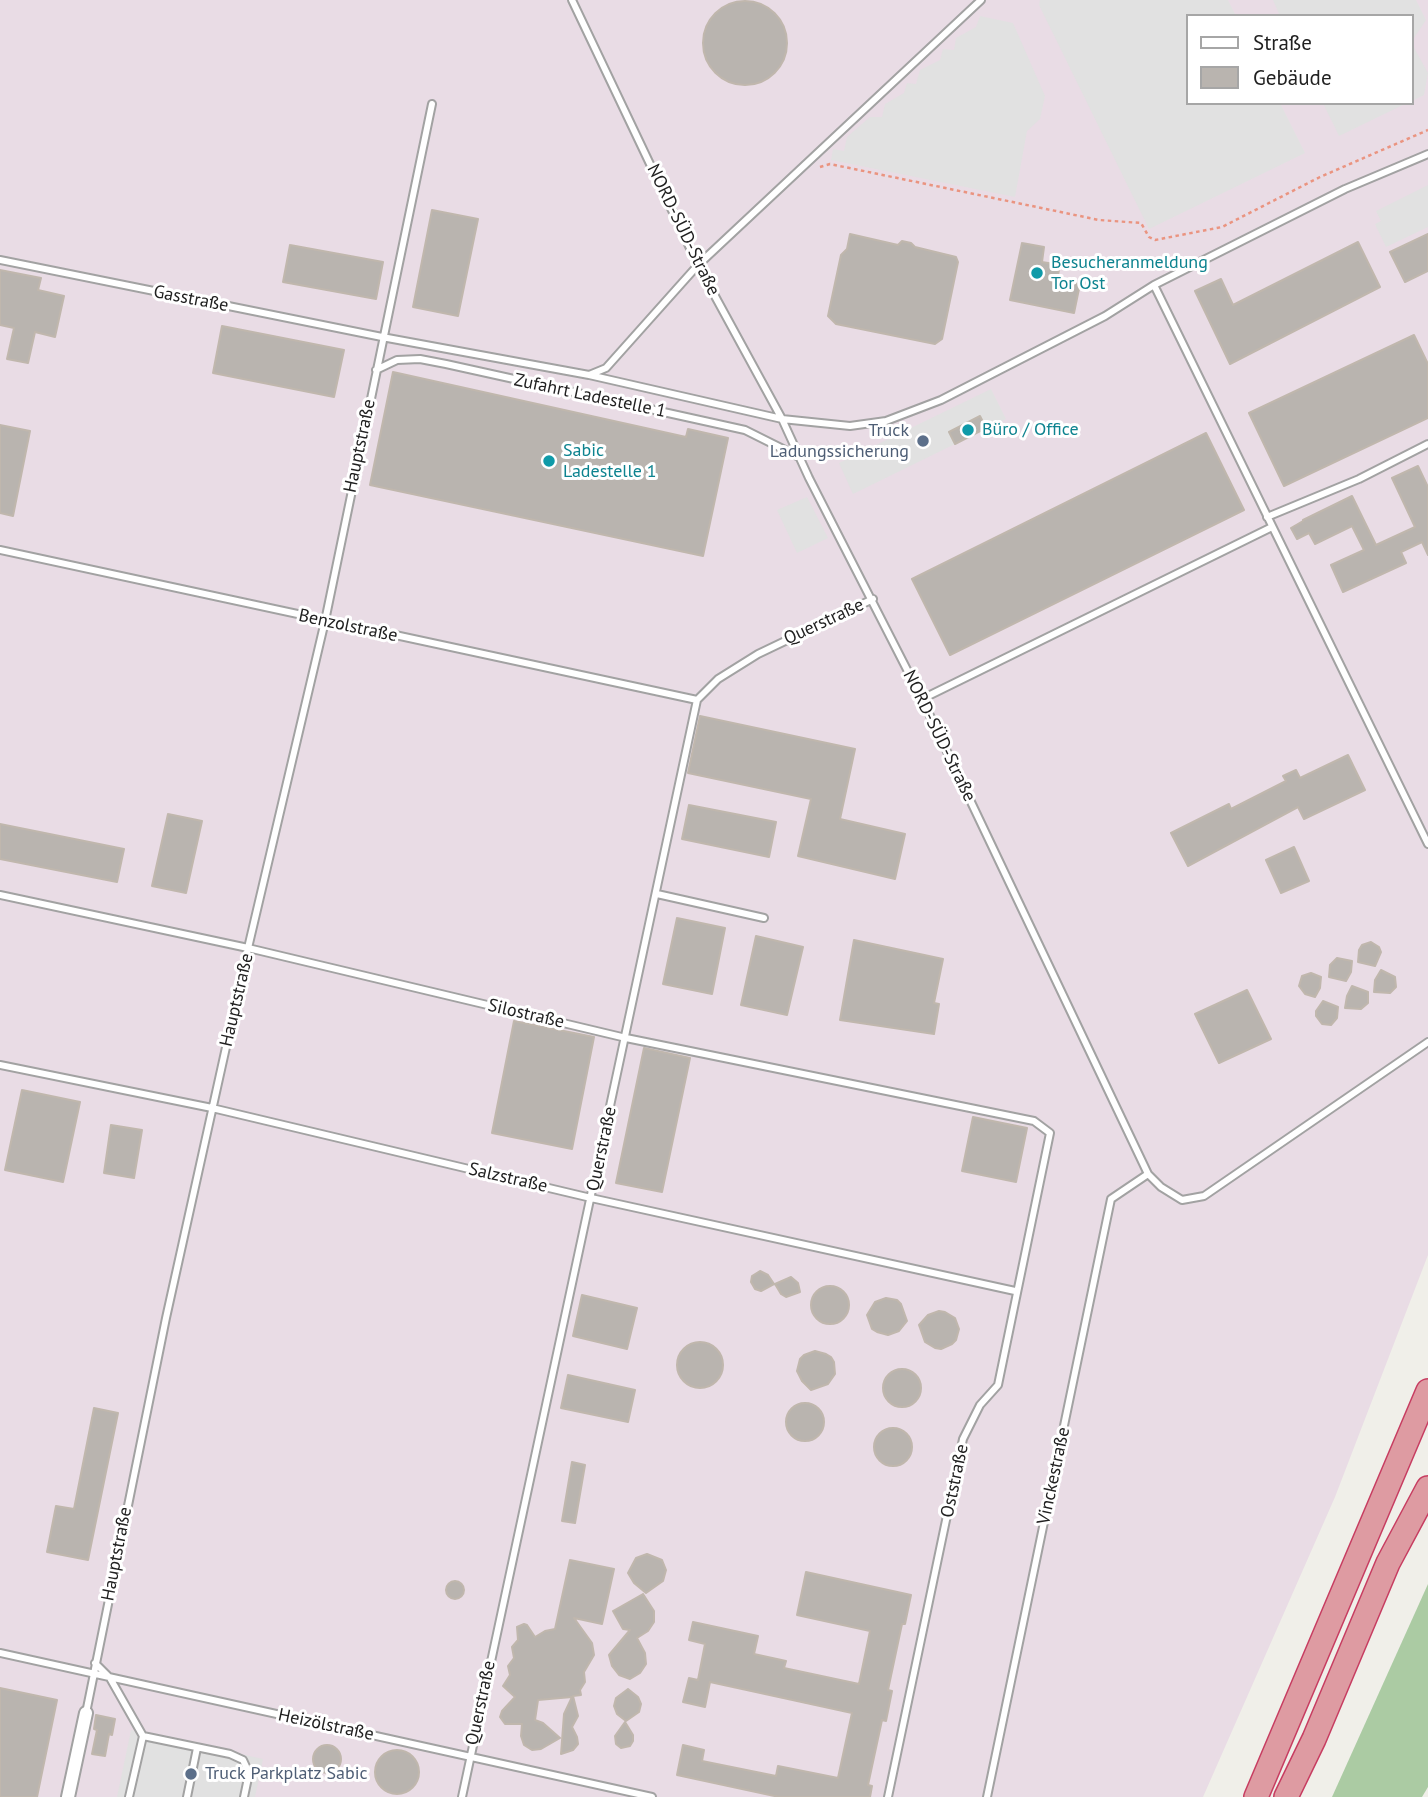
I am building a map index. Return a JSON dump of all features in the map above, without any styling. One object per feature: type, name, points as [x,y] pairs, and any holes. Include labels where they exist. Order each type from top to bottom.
[{"type":"highway","points":[[1256,1797],[1428,1391]]},
{"type":"highway","points":[[1286,1797],[1314,1739],[1388,1563],[1428,1488]]},
{"type":"street","points":[[68,1797],[86,1713]]},
{"type":"lane","name":"NORD-SÜD-Straße","points":[[572,0],[698,265],[782,419],[873,599],[1148,1174],[1161,1187],[1182,1200],[1204,1196],[1428,1042]]},
{"type":"lane","points":[[589,375],[606,368],[698,265],[981,0]]},
{"type":"lane","name":"Hauptstraße","points":[[86,1713],[212,1108],[325,621],[432,104]]},
{"type":"lane","name":"Gasstraße","points":[[0,260],[382,337],[589,375],[782,419],[850,426],[886,421],[941,400],[1105,316],[1154,285],[1345,189],[1428,154]]},
{"type":"lane","points":[[1154,285],[1428,844]]},
{"type":"lane","name":"Zufahrt Ladestelle 1","points":[[376,370],[397,360],[420,359],[446,364],[745,430],[800,457]]},
{"type":"lane","points":[[1267,517],[1359,479],[1428,444]]},
{"type":"lane","points":[[922,699],[1272,527]]},
{"type":"lane","name":"Benzolstraße","points":[[0,550],[697,700]]},
{"type":"lane","name":"Querstraße","points":[[462,1797],[697,700],[718,679],[758,654],[873,599]]},
{"type":"lane","points":[[657,894],[764,918]]},
{"type":"lane","name":"Silostraße","points":[[0,895],[248,948],[626,1038],[1034,1121],[1050,1133]]},
{"type":"lane","name":"Salzstraße","points":[[0,1065],[212,1108],[592,1198],[1015,1290]]},
{"type":"lane","name":"Oststraße","points":[[888,1797],[964,1439],[980,1405],[998,1385],[1015,1290],[1050,1133]]},
{"type":"lane","name":"Vinckestraße","points":[[987,1797],[1111,1199],[1148,1174]]},
{"type":"lane","name":"Heizölstraße","points":[[0,1653],[652,1797]]},
{"type":"lane","points":[[95,1663],[110,1678],[143,1736],[129,1797]]},
{"type":"lane","points":[[143,1736],[230,1754],[243,1760],[249,1773],[244,1797]]},
{"type":"lane","points":[[187,1797],[197,1748]]},
{"type":"path","points":[[800,168],[816,171],[821,166],[830,164],[1099,220],[1141,223],[1149,237],[1155,240],[1222,227],[1327,173],[1428,130]]},
{"type":"shaded area","points":[[0,0],[1428,0],[1428,1255],[1335,1497],[1203,1797],[0,1797]]},
{"type":"shaded area","points":[[1040,0],[1228,0],[1235,14],[1186,14],[1186,105],[1281,105],[1305,153],[1149,229],[1039,5]]},
{"type":"shaded area","points":[[1273,0],[1416,0],[1426,20],[1414,38],[1414,14],[1279,14]]},
{"type":"shaded area","points":[[980,16],[1013,23],[1045,96],[1040,119],[1027,131],[1015,197],[831,160],[833,149],[844,151],[847,137],[870,117],[882,117],[885,104],[904,93],[907,83],[916,84],[920,70],[940,60],[943,49],[954,50],[956,38],[976,27]]},
{"type":"shaded area","points":[[1414,48],[1428,73],[1424,95],[1414,100]]},
{"type":"shaded area","points":[[1324,105],[1403,105],[1339,136]]},
{"type":"shaded area","points":[[1428,185],[1428,227],[1386,247],[1375,224],[1381,221],[1376,211]]},
{"type":"shaded area","name":"Truck Ladungssicherung","points":[[991,389],[1006,419],[853,494],[839,463]]},
{"type":"shaded area","name":"Truck Ladungssicherung","points":[[807,497],[828,538],[797,553],[777,510]]},
{"type":"shaded area","name":"Truck Parkplatz Sabic","points":[[131,1730],[263,1759],[255,1797],[117,1797]]},
{"type":"green space","points":[[1428,1584],[1428,1787],[1422,1797],[1332,1797]]},
{"type":"building","points":[[745,1],[768,8],[780,20],[787,43],[780,66],[768,78],[745,85],[722,78],[710,66],[703,43],[710,20],[722,8]]},
{"type":"building","points":[[432,210],[478,219],[458,316],[413,307]]},
{"type":"building","points":[[850,234],[898,245],[902,241],[956,257],[958,262],[942,339],[935,344],[836,324],[828,316],[841,255],[847,249]]},
{"type":"building","points":[[1428,234],[1428,271],[1405,282],[1390,252]]},
{"type":"building","points":[[1358,242],[1380,287],[1230,364],[1195,291],[1221,279],[1233,305]]},
{"type":"building","name":"Besucheranmeldung Tor Ost","points":[[1022,243],[1044,247],[1042,262],[1060,265],[1057,280],[1080,284],[1074,313],[1010,300]]},
{"type":"building","points":[[290,245],[383,262],[376,299],[283,282]]},
{"type":"building","points":[[0,270],[41,278],[38,290],[64,296],[55,337],[35,332],[28,363],[7,359],[14,328],[0,325]]},
{"type":"building","points":[[222,326],[344,350],[334,397],[213,373]]},
{"type":"building","points":[[1414,335],[1428,364],[1428,418],[1284,486],[1249,413]]},
{"type":"building","name":"Sabic Ladestelle 1","points":[[393,372],[686,437],[688,429],[728,438],[703,556],[370,485]]},
{"type":"building","name":"Büro / Office","points":[[980,416],[986,428],[955,444],[949,432]]},
{"type":"building","points":[[0,425],[30,431],[13,516],[0,513]]},
{"type":"building","points":[[1206,433],[1244,510],[950,655],[912,579]]},
{"type":"building","points":[[1418,466],[1428,487],[1428,555],[1422,542],[1401,552],[1406,563],[1343,592],[1331,565],[1364,550],[1352,526],[1315,544],[1309,533],[1297,539],[1291,528],[1352,496],[1376,545],[1415,527],[1392,478]]},
{"type":"building","points":[[700,716],[855,749],[840,819],[905,834],[895,879],[798,856],[811,799],[688,773]]},
{"type":"building","points":[[1348,755],[1365,790],[1304,819],[1298,807],[1188,866],[1171,833],[1229,804],[1231,809],[1286,781],[1283,776],[1296,770],[1300,778]]},
{"type":"building","points":[[689,805],[776,822],[769,857],[682,839]]},
{"type":"building","points":[[168,814],[202,821],[186,893],[152,886]]},
{"type":"building","points":[[0,824],[124,849],[117,882],[0,859]]},
{"type":"building","points":[[1294,847],[1309,881],[1281,893],[1266,860]]},
{"type":"building","points":[[677,918],[725,928],[712,994],[663,984]]},
{"type":"building","points":[[756,936],[803,947],[787,1015],[741,1005]]},
{"type":"building","points":[[854,940],[943,959],[934,1003],[939,1004],[934,1034],[840,1020]]},
{"type":"building","points":[[1371,942],[1379,947],[1381,952],[1375,966],[1358,962],[1362,945]]},
{"type":"building","points":[[1337,958],[1352,961],[1351,972],[1346,981],[1329,977],[1330,965]]},
{"type":"building","points":[[1381,970],[1395,977],[1396,987],[1390,993],[1374,992],[1375,980]]},
{"type":"building","points":[[1311,973],[1321,977],[1320,988],[1315,997],[1305,994],[1299,986],[1302,976]]},
{"type":"building","points":[[1352,986],[1368,992],[1368,1003],[1361,1009],[1345,1008]]},
{"type":"building","points":[[1247,990],[1271,1039],[1219,1063],[1195,1014]]},
{"type":"building","points":[[1323,1001],[1338,1007],[1337,1018],[1331,1025],[1322,1024],[1316,1016],[1316,1011]]},
{"type":"building","points":[[514,1021],[594,1037],[572,1149],[492,1133]]},
{"type":"building","points":[[644,1048],[690,1058],[662,1192],[616,1183]]},
{"type":"building","points":[[22,1090],[80,1102],[63,1182],[5,1170]]},
{"type":"building","points":[[973,1117],[1027,1128],[1016,1182],[962,1171]]},
{"type":"building","points":[[111,1125],[142,1130],[134,1178],[104,1173]]},
{"type":"building","points":[[760,1271],[768,1275],[774,1284],[761,1291],[755,1289],[751,1282],[752,1276]]},
{"type":"building","points":[[791,1277],[798,1283],[800,1292],[786,1297],[775,1284]]},
{"type":"building","points":[[830,1286],[843,1292],[849,1305],[843,1318],[830,1324],[817,1318],[811,1305],[817,1292]]},
{"type":"building","points":[[582,1295],[637,1308],[627,1349],[573,1336]]},
{"type":"building","points":[[886,1298],[897,1300],[901,1304],[907,1321],[899,1331],[888,1335],[872,1329],[867,1315],[875,1302]]},
{"type":"building","points":[[939,1311],[955,1318],[959,1329],[956,1340],[941,1349],[925,1342],[919,1325],[928,1315]]},
{"type":"building","points":[[700,1342],[709,1343],[716,1349],[722,1356],[722,1374],[716,1381],[709,1387],[700,1388],[691,1387],[684,1381],[678,1374],[677,1365],[678,1356],[684,1349],[691,1343]]},
{"type":"building","points":[[815,1351],[831,1357],[835,1374],[828,1384],[811,1390],[797,1371],[800,1359]]},
{"type":"building","points":[[902,1369],[915,1375],[921,1388],[915,1401],[902,1407],[889,1401],[883,1388],[889,1375]]},
{"type":"building","points":[[568,1375],[635,1390],[628,1422],[561,1408]]},
{"type":"building","points":[[805,1403],[818,1409],[824,1422],[818,1435],[805,1441],[792,1435],[786,1422],[792,1409]]},
{"type":"building","points":[[94,1408],[118,1413],[88,1560],[47,1552],[56,1506],[74,1509]]},
{"type":"building","points":[[893,1428],[906,1434],[912,1447],[906,1460],[893,1466],[880,1460],[874,1447],[880,1434]]},
{"type":"building","points":[[572,1462],[585,1465],[575,1523],[562,1521]]},
{"type":"building","points":[[647,1554],[662,1560],[666,1570],[663,1581],[646,1593],[634,1583],[628,1573],[636,1558]]},
{"type":"building","points":[[570,1560],[614,1569],[602,1624],[574,1618],[592,1643],[594,1655],[584,1672],[585,1682],[580,1690],[581,1695],[573,1696],[578,1716],[572,1727],[578,1744],[573,1750],[561,1754],[564,1714],[572,1697],[538,1700],[535,1720],[543,1723],[560,1738],[541,1749],[532,1750],[524,1745],[521,1736],[522,1724],[505,1724],[500,1717],[515,1697],[503,1686],[510,1675],[508,1666],[514,1658],[512,1647],[518,1640],[517,1627],[527,1625],[535,1637],[555,1629]]},
{"type":"building","points":[[806,1572],[911,1595],[888,1690],[892,1691],[886,1721],[882,1720],[868,1785],[872,1786],[870,1797],[779,1797],[677,1775],[683,1745],[704,1750],[702,1761],[776,1776],[778,1766],[838,1778],[852,1713],[710,1682],[705,1707],[683,1702],[689,1678],[698,1680],[705,1644],[689,1640],[693,1622],[758,1636],[754,1654],[786,1661],[784,1668],[859,1684],[870,1631],[797,1615]]},
{"type":"building","points":[[455,1581],[461,1584],[464,1590],[461,1596],[455,1599],[449,1596],[446,1590],[449,1584]]},
{"type":"building","points":[[643,1594],[654,1611],[654,1622],[648,1631],[637,1638],[645,1653],[646,1664],[640,1673],[630,1679],[619,1675],[612,1666],[609,1655],[630,1630],[623,1629],[613,1611]]},
{"type":"building","points":[[0,1688],[57,1700],[37,1797],[0,1797]]},
{"type":"building","points":[[628,1689],[638,1697],[641,1704],[639,1712],[626,1721],[617,1714],[614,1706],[616,1698]]},
{"type":"building","points":[[96,1715],[115,1719],[105,1756],[92,1754],[97,1730],[94,1729]]},
{"type":"building","points":[[625,1722],[633,1735],[633,1741],[630,1746],[621,1748],[616,1744],[615,1736]]},
{"type":"building","points":[[327,1745],[337,1749],[341,1759],[337,1769],[327,1773],[317,1769],[313,1759],[317,1749]]},
{"type":"building","points":[[397,1750],[406,1751],[413,1756],[418,1763],[418,1781],[413,1788],[406,1793],[397,1794],[388,1793],[381,1788],[376,1781],[375,1772],[376,1763],[381,1756],[388,1751]]},
{"type":"place","name":"Besucheranmeldung Tor Ost","points":[[1037,273]]},
{"type":"place","name":"Büro / Office","points":[[968,430]]},
{"type":"place","name":"Truck Ladungssicherung","points":[[923,441]]},
{"type":"place","name":"Sabic Ladestelle 1","points":[[549,461]]},
{"type":"place","name":"Truck Parkplatz Sabic","points":[[191,1774]]}]
